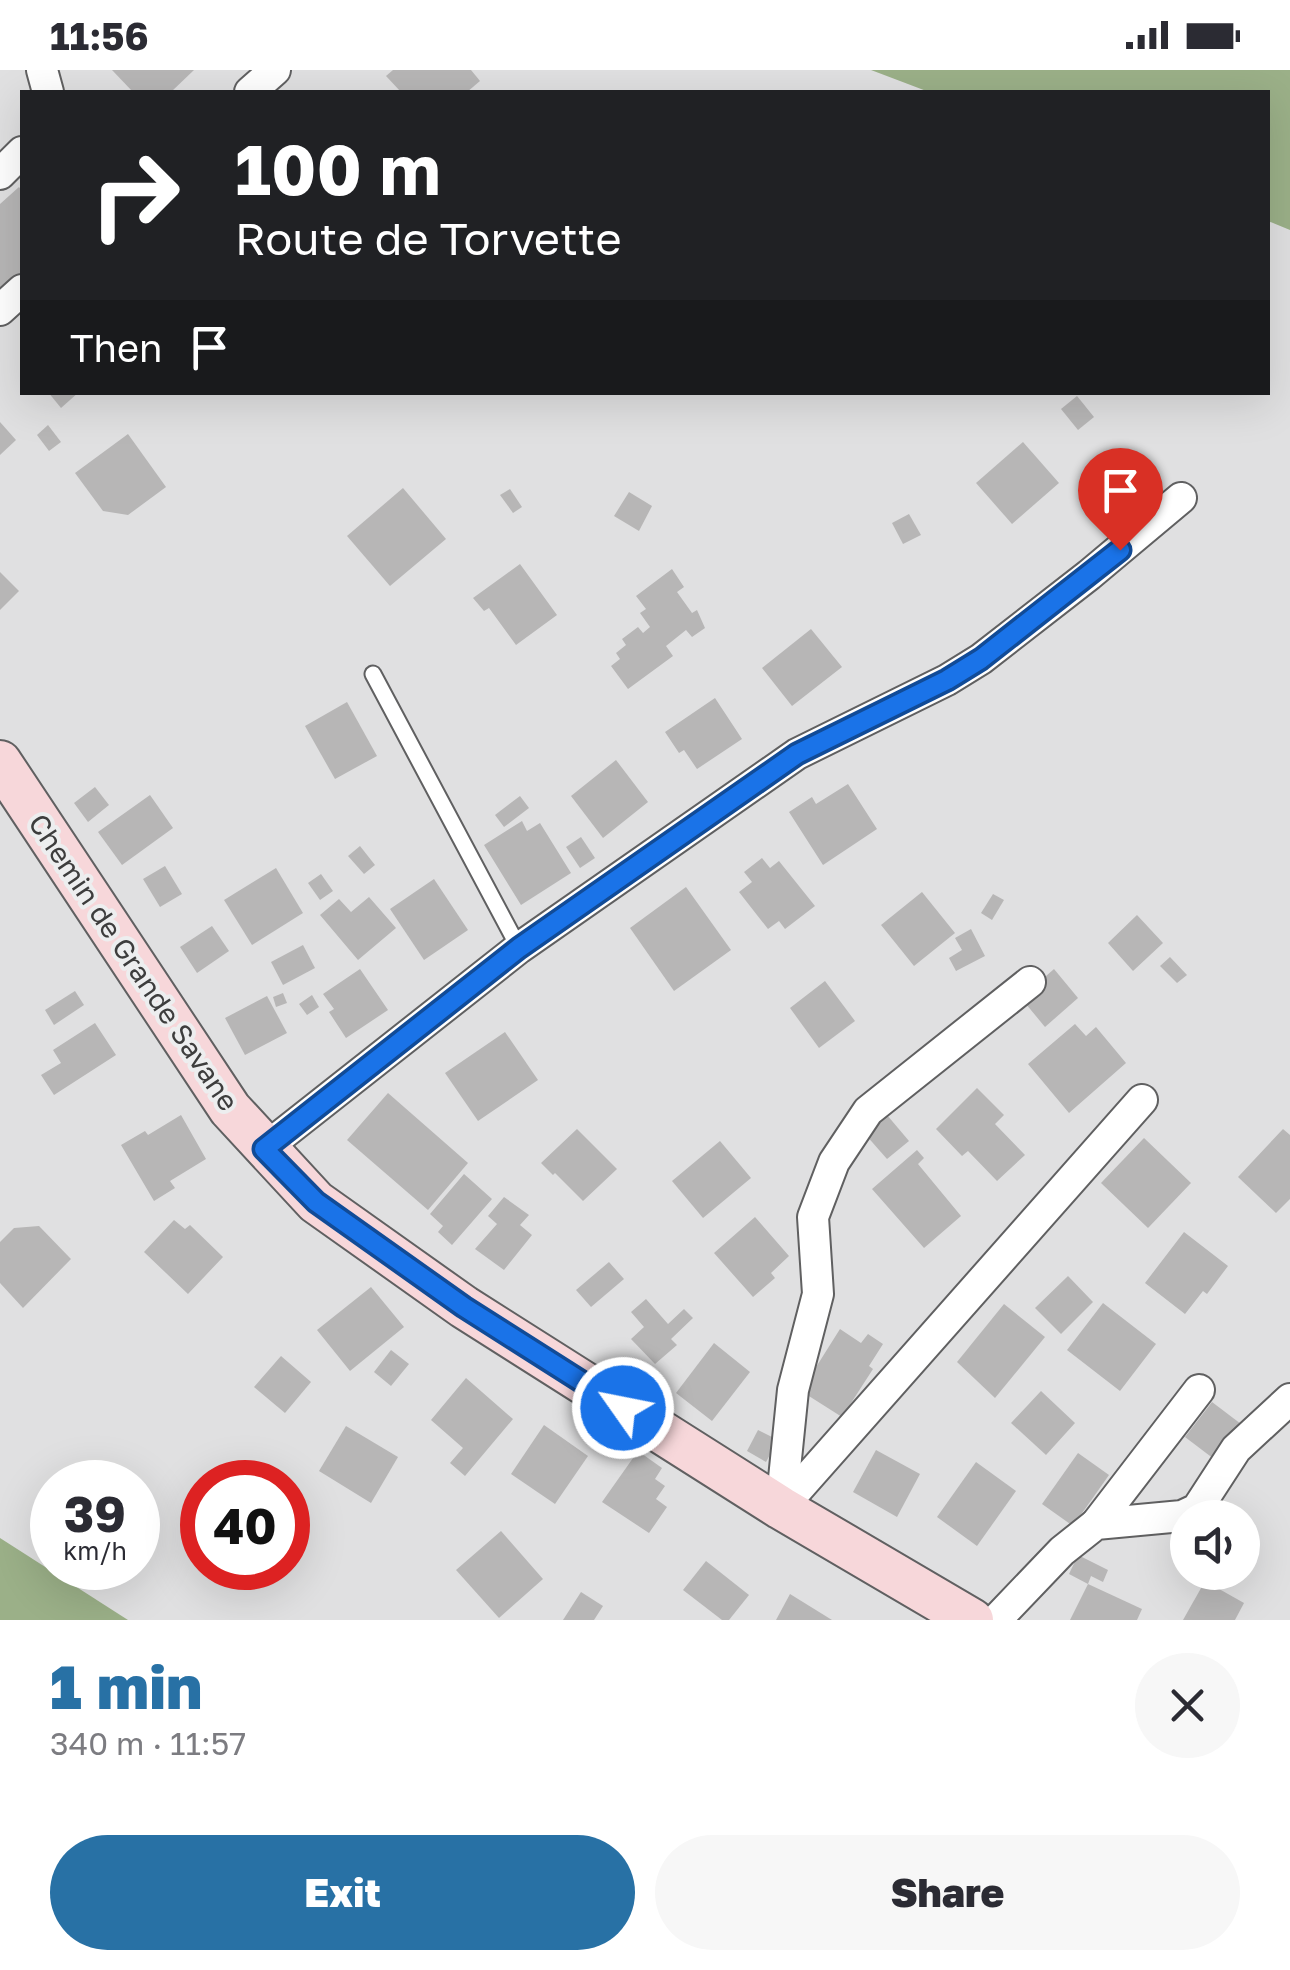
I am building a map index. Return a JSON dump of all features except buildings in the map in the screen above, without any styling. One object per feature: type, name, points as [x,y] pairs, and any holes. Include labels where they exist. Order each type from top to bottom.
[{"type":"street","points":[[252,90],[276,70]]},
{"type":"street","points":[[0,174],[20,154]]},
{"type":"street","points":[[0,310],[20,292]]},
{"type":"street","points":[[264,1149],[519,948],[797,754],[947,680],[981,659],[1181,498]]},
{"type":"street","name":"Chemin de Grande Savane","points":[[0,762],[230,1109],[316,1202],[464,1307],[781,1508],[923,1608],[972,1620]]},
{"type":"street","points":[[781,1508],[793,1390],[818,1294],[813,1217],[834,1162],[868,1111],[1030,982]]},
{"type":"street","points":[[781,1508],[1142,1100]]},
{"type":"street","points":[[996,1620],[1062,1551],[1096,1524],[1199,1390]]},
{"type":"street","points":[[1096,1524],[1182,1516],[1198,1509],[1236,1448],[1290,1399]]},
{"type":"lane","points":[[373,674],[519,948]]},
{"type":"green space","points":[[871,70],[1290,70],[1290,230],[1270,222],[1270,90],[924,90]]},
{"type":"green space","points":[[0,1538],[30,1557],[30,1590],[81,1590],[128,1620],[0,1620]]},
{"type":"route","points":[[623,1408],[464,1307],[316,1202],[264,1149],[519,948],[797,754],[947,680],[981,659],[1120,550]]}]
